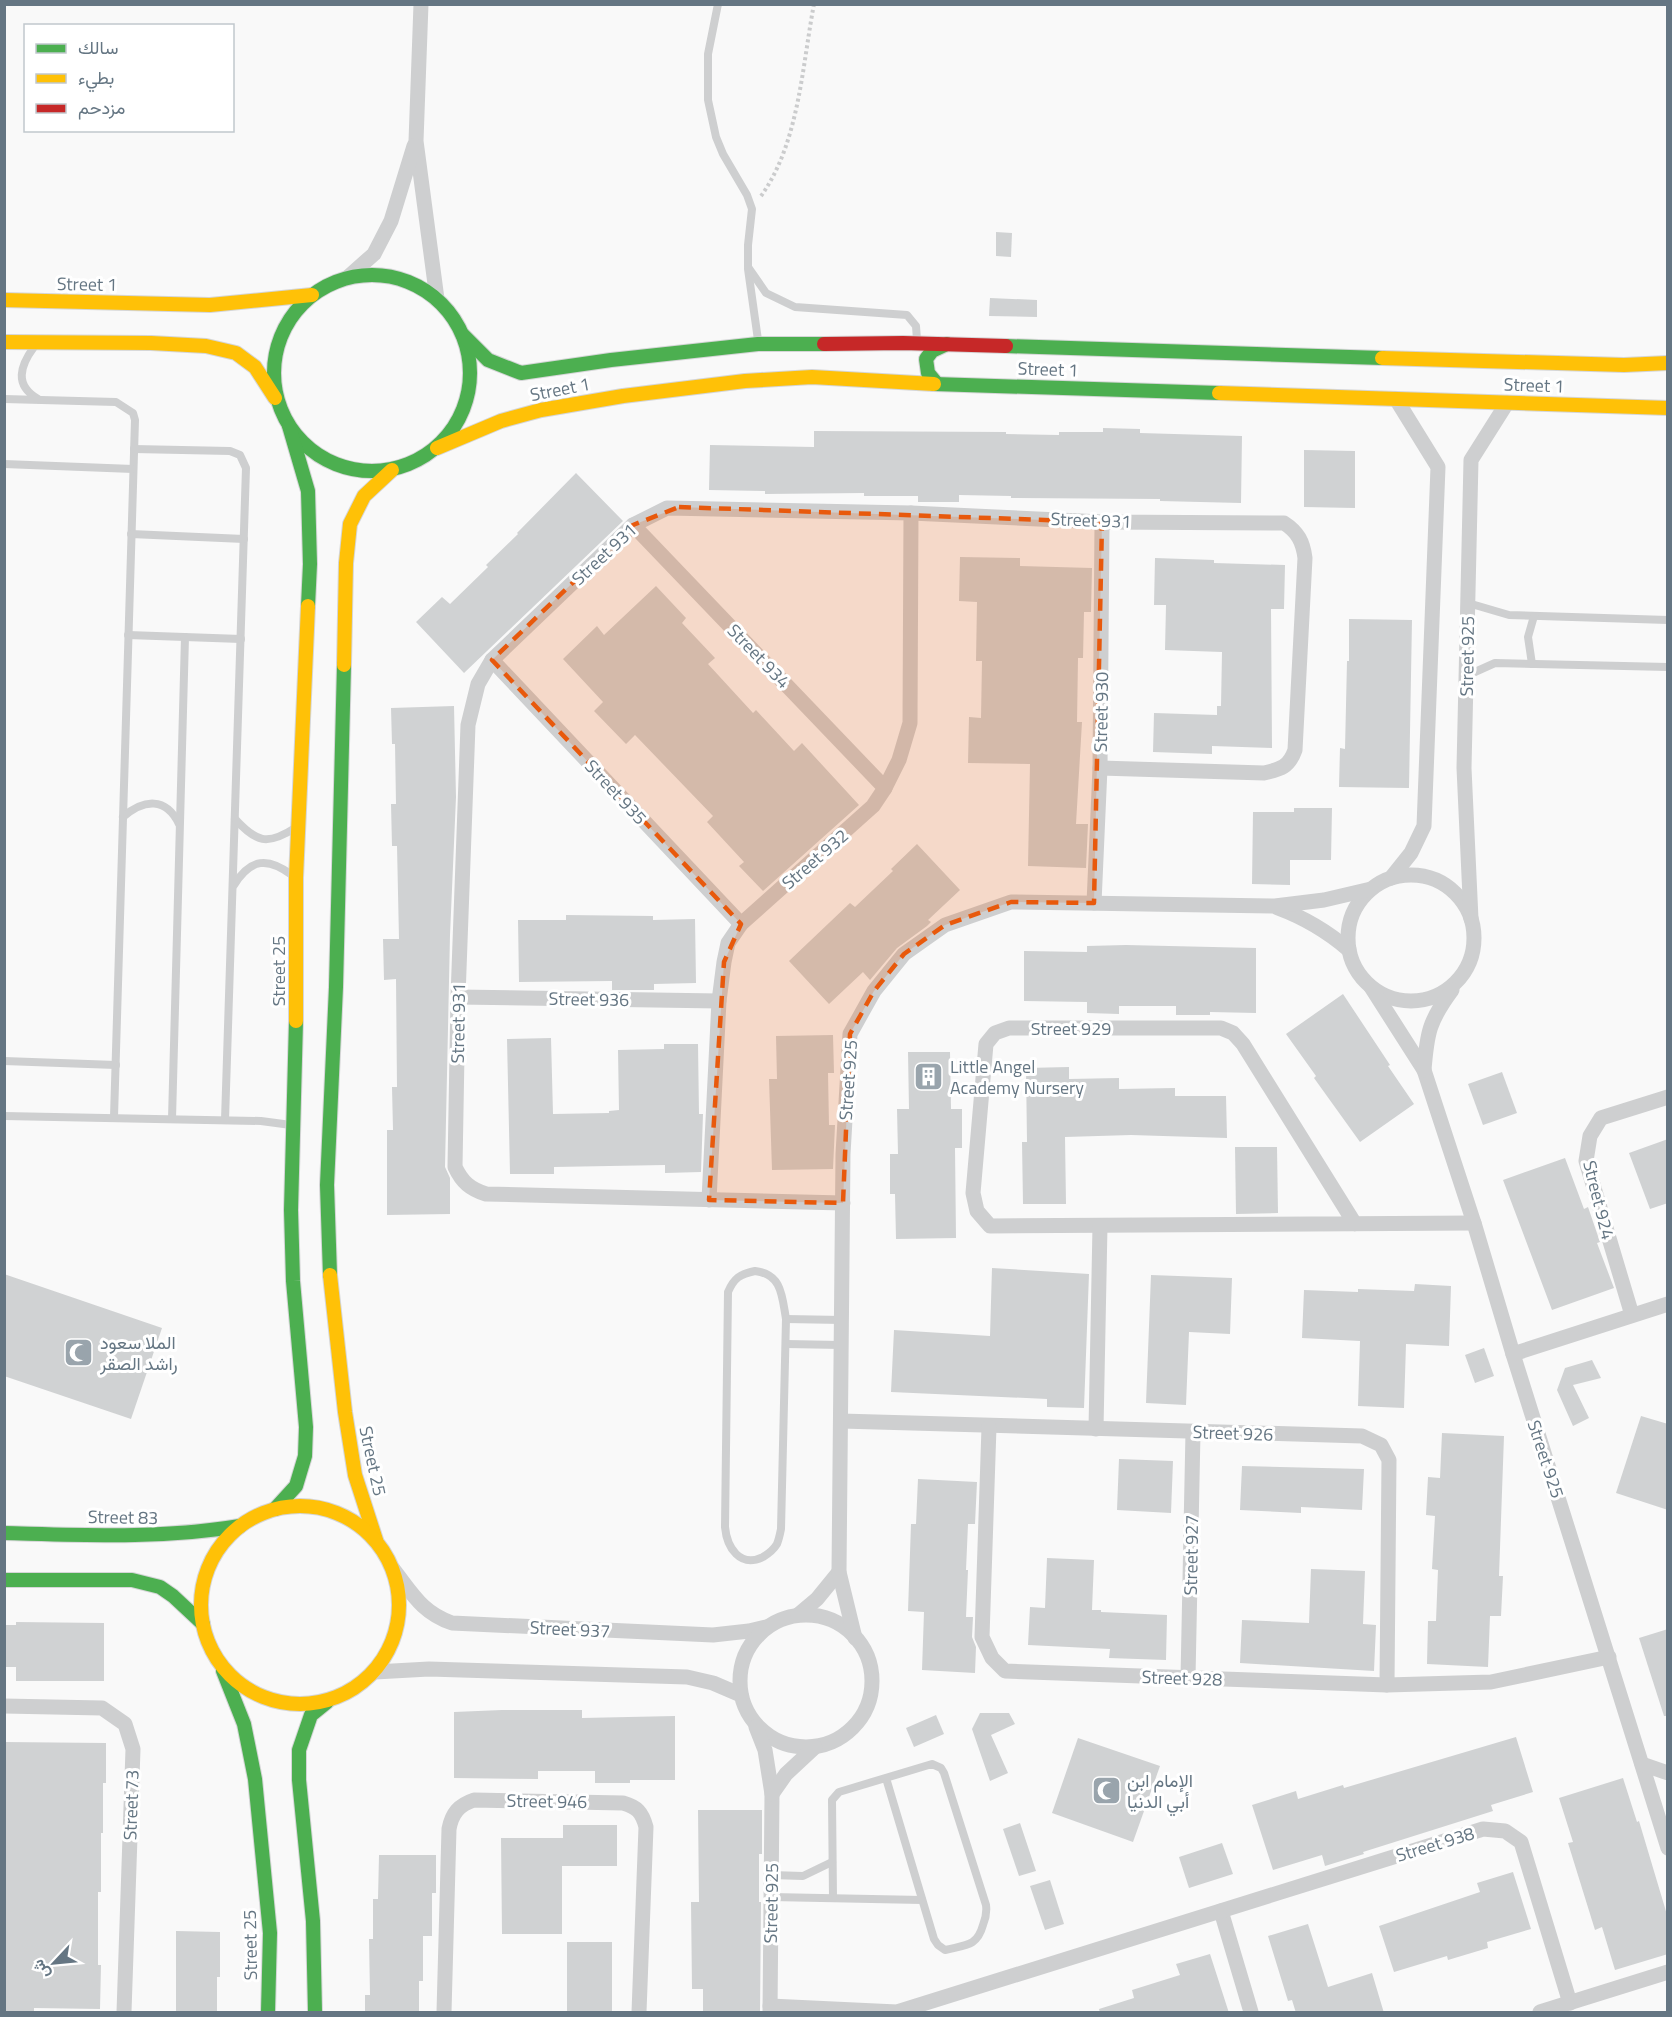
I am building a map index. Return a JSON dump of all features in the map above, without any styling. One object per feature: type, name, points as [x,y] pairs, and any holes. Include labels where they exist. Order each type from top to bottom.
[{"type":"street","points":[[421,4],[416,141],[437,299]]},
{"type":"street","points":[[348,277],[374,254],[386,229],[416,141]]},
{"type":"street","points":[[4,342],[151,343],[206,346],[236,353],[255,367],[289,426],[309,448],[334,464],[363,471],[392,470],[416,462],[436,448],[456,424],[468,396],[470,365],[463,334],[452,315],[437,299],[410,282],[379,274],[348,277],[329,284],[312,295],[291,317],[278,345],[274,375],[279,406]]},
{"type":"street","name":"Street 1","points":[[4,300],[210,305],[312,295]]},
{"type":"street","name":"Street 1","points":[[463,334],[488,360],[521,373],[567,365],[758,344],[918,343],[1624,365],[1668,363]]},
{"type":"street","points":[[937,384],[930,378],[926,369],[926,359],[932,351],[946,344]]},
{"type":"street","name":"Street 1","points":[[436,448],[501,421],[541,410],[745,381],[812,377],[937,384],[1668,408]]},
{"type":"street","name":"Street 925","points":[[1391,878],[1410,853],[1424,826],[1438,467],[1396,399]]},
{"type":"street","name":"Street 925","points":[[1472,919],[1464,768],[1471,460],[1507,403]]},
{"type":"street","name":"Street 25","points":[[275,1509],[296,1486],[305,1456],[306,1427],[293,1269],[291,1210],[296,878],[310,564],[308,491],[289,426]]},
{"type":"street","name":"Street 25","points":[[376,1540],[355,1475],[345,1412],[330,1269],[327,1185],[336,987],[346,563],[350,524],[364,496],[392,470]]},
{"type":"street","name":"Street 931","points":[[843,1203],[486,1194],[465,1184],[455,1167],[468,725],[478,684],[492,660],[633,525],[667,508],[910,513],[1102,522],[1284,523],[1294,530],[1300,538],[1305,558],[1295,750],[1291,761],[1282,768],[1264,773],[1100,768]]},
{"type":"street","name":"Street 932","points":[[710,1200],[720,1001],[728,943],[741,924],[873,806],[899,760],[910,723],[910,513]]},
{"type":"street","name":"Street 930","points":[[1094,903],[1100,768],[1102,522]]},
{"type":"street","name":"Street 934","points":[[633,525],[885,788]]},
{"type":"street","name":"Street 935","points":[[492,660],[741,924]]},
{"type":"street","points":[[1419,875],[1439,882],[1457,895],[1466,906],[1472,919],[1474,949],[1469,964],[1451,988],[1439,996],[1411,1002],[1396,1000],[1371,987],[1353,964],[1349,950],[1349,928],[1356,906],[1371,889],[1391,878],[1419,875]]},
{"type":"street","name":"Street 925","points":[[855,1638],[839,1572],[843,1154],[850,1034],[874,991],[904,954],[945,925],[1011,902],[1275,906],[1324,900],[1371,889]]},
{"type":"street","name":"Street 925","points":[[1275,906],[1301,916],[1320,927],[1349,950]]},
{"type":"street","name":"Street 925","points":[[1424,1070],[1426,1044],[1431,1023],[1461,977]]},
{"type":"street","name":"Street 925","points":[[1371,987],[1424,1070],[1474,1223],[1642,1764],[1663,1815],[1668,1848]]},
{"type":"street","name":"Street 936","points":[[459,997],[720,1001]]},
{"type":"street","name":"Street 929","points":[[1355,1224],[1243,1044],[1233,1033],[1221,1028],[1009,1028],[995,1033],[986,1044],[973,1193],[977,1211],[990,1226],[1100,1226],[1355,1224],[1474,1223]]},
{"type":"street","name":"Street 924","points":[[1632,1315],[1586,1161],[1590,1136],[1601,1118],[1668,1097]]},
{"type":"street","points":[[1096,1429],[1100,1226]]},
{"type":"street","points":[[1513,1354],[1668,1304]]},
{"type":"street","name":"Street 926","points":[[841,1421],[1362,1436],[1381,1445],[1389,1460],[1387,1685]]},
{"type":"street","name":"Street 928","points":[[989,1427],[982,1637],[992,1658],[1005,1671],[1387,1685],[1491,1682],[1609,1657]]},
{"type":"street","name":"Street 927","points":[[1188,1678],[1193,1432]]},
{"type":"street","points":[[302,1505],[330,1510],[354,1522],[376,1540],[393,1569],[400,1596],[398,1624],[390,1650],[375,1672],[353,1691],[327,1702],[298,1706],[269,1700],[243,1687],[222,1667],[210,1646],[203,1624],[201,1596],[207,1569],[221,1545],[240,1526],[257,1515],[275,1509],[302,1505]]},
{"type":"street","name":"Street 83","points":[[4,1533],[173,1535],[204,1533],[240,1526]]},
{"type":"street","name":"Street 937","points":[[393,1569],[425,1610],[436,1618],[452,1623],[713,1635],[769,1626]]},
{"type":"street","points":[[798,1615],[817,1599],[839,1572]]},
{"type":"street","points":[[4,1580],[132,1580],[160,1587],[203,1624]]},
{"type":"street","points":[[798,1615],[814,1615],[844,1627],[864,1651],[870,1666],[872,1681],[870,1697],[856,1725],[831,1743],[815,1747],[799,1747],[782,1743],[767,1735],[746,1711],[739,1680],[742,1664],[752,1642],[769,1626],[798,1615]]},
{"type":"street","name":"Street 25","points":[[222,1667],[244,1724],[255,1779],[270,1933],[268,2013]]},
{"type":"street","points":[[375,1672],[429,1669],[687,1677],[713,1683],[741,1695]]},
{"type":"street","points":[[315,2013],[313,1921],[299,1780],[299,1750],[311,1715],[327,1702]]},
{"type":"street","name":"Street 73","points":[[4,1706],[102,1708],[125,1724],[133,1749],[124,2013]]},
{"type":"street","name":"Street 925","points":[[755,1724],[765,1750],[772,1794],[770,2009]]},
{"type":"street","points":[[772,1794],[786,1774],[815,1747]]},
{"type":"street","points":[[1642,1764],[1668,1773]]},
{"type":"street","points":[[1663,1815],[1668,1799]]},
{"type":"street","name":"Street 946","points":[[444,2013],[449,1829],[456,1810],[464,1803],[474,1800],[623,1803],[638,1809],[646,1827],[639,2013]]},
{"type":"street","name":"Street 938","points":[[770,2009],[897,2012],[1483,1829],[1505,1831],[1521,1842],[1570,2003]]},
{"type":"street","points":[[1221,1911],[1251,2013]]},
{"type":"street","points":[[1539,2013],[1668,1972]]},
{"type":"lane","points":[[718,4],[708,54],[706,77],[708,100],[719,145],[747,195],[752,209],[748,267],[758,344]]},
{"type":"lane","points":[[748,267],[766,293],[795,307],[907,315],[916,326],[918,343]]},
{"type":"lane","points":[[36,343],[22,366],[21,377],[31,395],[40,400]]},
{"type":"lane","points":[[4,399],[116,402],[123,404],[133,413],[134,449],[114,1117]]},
{"type":"lane","points":[[134,449],[221,450],[240,455],[246,468],[225,1120]]},
{"type":"lane","points":[[4,464],[133,469]]},
{"type":"lane","points":[[131,534],[244,539]]},
{"type":"lane","points":[[1468,603],[1509,615],[1668,620]]},
{"type":"lane","points":[[1532,664],[1528,637],[1534,616]]},
{"type":"lane","points":[[128,635],[241,639]]},
{"type":"lane","points":[[172,1119],[185,637]]},
{"type":"lane","points":[[1466,676],[1495,663],[1668,667]]},
{"type":"lane","points":[[123,817],[131,810],[154,803],[173,812],[180,826]]},
{"type":"lane","points":[[235,819],[257,839],[272,839],[298,825]]},
{"type":"lane","points":[[233,886],[242,872],[264,862],[277,865],[296,878]]},
{"type":"lane","points":[[4,1061],[116,1065]]},
{"type":"lane","points":[[4,1116],[261,1121],[294,1125]]},
{"type":"lane","points":[[755,1271],[764,1272],[775,1278],[782,1294],[786,1319],[781,1529],[777,1545],[769,1553],[754,1560],[745,1561],[737,1557],[730,1548],[726,1539],[725,1527],[728,1292],[733,1280],[743,1273],[755,1271]]},
{"type":"lane","points":[[786,1319],[842,1320]]},
{"type":"lane","points":[[786,1344],[842,1345]]},
{"type":"lane","points":[[833,1898],[831,1800],[839,1792],[932,1764],[941,1768],[944,1773],[986,1905],[987,1913],[981,1935],[972,1943],[945,1950],[934,1939],[886,1778]]},
{"type":"lane","points":[[771,1875],[803,1876],[832,1862]]},
{"type":"lane","points":[[771,1897],[922,1900]]},
{"type":"path","points":[[752,209],[774,176],[789,139],[814,4]]},
{"type":"highlighted area","points":[[679,507],[1102,522],[1094,903],[1011,902],[945,925],[904,954],[874,991],[850,1034],[843,1203],[709,1200],[724,962],[741,924],[492,660],[633,525]]},
{"type":"building","points":[[996,232],[1012,233],[1011,257],[996,256]]},
{"type":"building","points":[[990,298],[1037,300],[1037,317],[989,316]]},
{"type":"building","points":[[1103,428],[1140,429],[1140,433],[1242,436],[1241,503],[959,495],[959,502],[918,502],[918,496],[864,496],[864,493],[765,494],[765,491],[709,490],[710,445],[814,447],[814,431],[1006,432],[1006,434],[1059,435],[1059,432],[1103,432]]},
{"type":"building","points":[[1304,450],[1355,451],[1355,508],[1304,507]]},
{"type":"building","points":[[576,473],[623,521],[464,673],[416,622],[442,597],[450,604]]},
{"type":"building","points":[[960,557],[1020,558],[1020,566],[1092,568],[1091,612],[1084,612],[1083,658],[1078,658],[1077,722],[1082,722],[1076,824],[1088,824],[1086,868],[1028,866],[1030,764],[968,763],[969,717],[981,718],[982,661],[976,661],[977,602],[959,601]]},
{"type":"building","points":[[1155,558],[1214,560],[1214,563],[1285,565],[1284,609],[1271,609],[1272,748],[1212,746],[1212,754],[1153,752],[1154,713],[1217,715],[1217,706],[1221,706],[1222,652],[1165,650],[1166,605],[1154,605]]},
{"type":"building","points":[[656,586],[686,618],[682,623],[715,658],[708,664],[753,713],[756,710],[794,751],[802,743],[859,805],[763,891],[739,866],[744,862],[707,822],[713,816],[635,735],[626,744],[594,711],[603,702],[563,659],[597,626],[604,635]]},
{"type":"building","points":[[1349,619],[1412,620],[1409,788],[1339,787],[1340,748],[1345,749]]},
{"type":"building","points":[[454,706],[456,797],[450,935],[445,1167],[450,1178],[450,1214],[387,1215],[387,1130],[393,1130],[392,1087],[397,1087],[396,979],[384,980],[383,939],[399,939],[397,846],[392,846],[391,804],[396,804],[395,744],[392,744],[391,708]]},
{"type":"building","points":[[1294,808],[1332,808],[1331,860],[1290,860],[1290,885],[1252,884],[1253,812],[1294,812]]},
{"type":"building","points":[[917,844],[960,890],[928,920],[931,922],[927,926],[897,948],[870,980],[863,972],[829,1004],[789,961],[850,903],[855,907],[893,871],[891,869]]},
{"type":"building","points":[[566,915],[653,916],[653,920],[695,919],[696,983],[654,984],[654,990],[612,990],[612,981],[519,982],[518,920],[566,920]]},
{"type":"building","points":[[1087,946],[1256,948],[1256,1013],[1210,1012],[1210,1015],[1176,1015],[1176,1006],[1119,1006],[1119,1014],[1087,1013],[1087,1002],[1024,1001],[1024,951],[1087,952]]},
{"type":"building","points":[[1343,994],[1414,1104],[1360,1142],[1286,1034]]},
{"type":"building","points":[[833,1035],[834,1073],[828,1073],[829,1125],[835,1125],[833,1169],[772,1170],[769,1079],[777,1079],[776,1036]]},
{"type":"building","points":[[551,1038],[553,1114],[609,1113],[609,1111],[619,1110],[618,1050],[664,1049],[664,1044],[698,1044],[699,1114],[703,1114],[701,1172],[665,1173],[665,1165],[554,1167],[554,1174],[510,1174],[507,1039]]},
{"type":"building","points":[[908,1052],[950,1052],[951,1109],[962,1109],[962,1148],[955,1148],[956,1238],[896,1239],[895,1194],[890,1194],[890,1154],[898,1154],[897,1109],[909,1109]]},
{"type":"building","points":[[1069,1067],[1069,1079],[1119,1078],[1119,1089],[1175,1088],[1175,1096],[1226,1096],[1227,1138],[1131,1135],[1065,1137],[1066,1204],[1023,1204],[1022,1142],[1027,1142],[1026,1068]]},
{"type":"building","points":[[1502,1072],[1517,1113],[1483,1125],[1468,1084]]},
{"type":"building","points":[[1668,1139],[1668,1203],[1650,1209],[1629,1153]]},
{"type":"building","points":[[1235,1147],[1277,1147],[1278,1213],[1236,1214]]},
{"type":"building","points":[[1565,1158],[1584,1209],[1588,1207],[1600,1242],[1597,1243],[1614,1288],[1552,1310],[1503,1180]]},
{"type":"building","points":[[992,1268],[1089,1274],[1084,1408],[1047,1407],[1047,1399],[891,1392],[894,1330],[990,1336]]},
{"type":"building","name":"الملا سعود راشد الصقر","points":[[4,1274],[162,1328],[131,1419],[4,1376]]},
{"type":"building","points":[[1151,1275],[1232,1278],[1230,1334],[1189,1332],[1186,1405],[1146,1403]]},
{"type":"building","points":[[1415,1284],[1451,1286],[1449,1346],[1406,1344],[1404,1408],[1358,1406],[1360,1341],[1302,1338],[1304,1290],[1414,1291]]},
{"type":"building","points":[[1484,1348],[1494,1376],[1475,1383],[1465,1355]]},
{"type":"building","points":[[1592,1360],[1601,1378],[1573,1385],[1589,1418],[1573,1426],[1557,1390],[1565,1368]]},
{"type":"building","points":[[1641,1416],[1668,1424],[1668,1510],[1616,1493]]},
{"type":"building","points":[[1442,1433],[1504,1436],[1499,1576],[1503,1576],[1501,1616],[1490,1616],[1488,1667],[1427,1664],[1428,1621],[1436,1621],[1438,1570],[1432,1569],[1435,1516],[1426,1515],[1428,1477],[1440,1478]]},
{"type":"building","points":[[1119,1459],[1173,1461],[1171,1513],[1117,1510]]},
{"type":"building","points":[[1242,1466],[1364,1469],[1362,1510],[1301,1507],[1301,1513],[1240,1510]]},
{"type":"building","points":[[918,1479],[977,1482],[975,1524],[968,1524],[966,1570],[968,1570],[966,1617],[973,1617],[972,1637],[976,1647],[975,1673],[922,1670],[924,1612],[908,1611],[911,1524],[916,1524]]},
{"type":"building","points":[[1047,1558],[1094,1560],[1092,1610],[1167,1615],[1166,1660],[1109,1658],[1110,1649],[1028,1645],[1030,1607],[1045,1608]]},
{"type":"building","points":[[1311,1569],[1365,1571],[1363,1624],[1376,1625],[1374,1671],[1240,1663],[1242,1620],[1309,1623]]},
{"type":"building","points":[[16,1622],[104,1623],[104,1681],[16,1681],[16,1667],[4,1667],[4,1625],[16,1625]]},
{"type":"building","points":[[1668,1629],[1668,1716],[1664,1716],[1639,1638]]},
{"type":"building","points":[[582,1710],[582,1718],[675,1716],[675,1780],[595,1783],[595,1771],[538,1771],[538,1779],[454,1778],[454,1712]]},
{"type":"building","points":[[980,1713],[1009,1713],[1015,1724],[991,1735],[1008,1773],[990,1781],[972,1729]]},
{"type":"building","points":[[936,1715],[944,1734],[914,1747],[906,1728]]},
{"type":"building","points":[[1516,1737],[1533,1792],[1491,1805],[1493,1811],[1325,1866],[1322,1855],[1273,1870],[1252,1805],[1296,1791],[1298,1799],[1343,1785],[1344,1788]]},
{"type":"building","name":"الإمام ابن أبي الدنيا","points":[[1078,1738],[1160,1766],[1133,1842],[1052,1813]]},
{"type":"building","points":[[4,1742],[106,1743],[106,1783],[103,1783],[103,1833],[101,1833],[101,1892],[98,1892],[100,2009],[34,2008],[34,2012],[4,2011]]},
{"type":"building","points":[[1623,1778],[1637,1822],[1639,1821],[1668,1919],[1668,1954],[1615,1970],[1602,1927],[1595,1930],[1568,1843],[1573,1842],[1559,1798]]},
{"type":"building","points":[[698,1810],[762,1810],[762,1854],[759,1854],[760,2013],[703,2013],[703,1989],[692,1989],[691,1902],[699,1902]]},
{"type":"building","points":[[1020,1823],[1036,1871],[1019,1876],[1003,1829]]},
{"type":"building","points":[[563,1825],[617,1825],[617,1866],[562,1866],[562,1934],[502,1934],[501,1838],[563,1838]]},
{"type":"building","points":[[1222,1843],[1233,1874],[1189,1888],[1179,1857]]},
{"type":"building","points":[[379,1855],[436,1855],[436,1893],[432,1893],[432,1936],[423,1936],[423,1981],[419,1981],[419,2013],[365,2013],[365,1995],[370,1995],[369,1939],[373,1939],[373,1899],[378,1899]]},
{"type":"building","points":[[1513,1872],[1531,1929],[1487,1942],[1488,1948],[1448,1960],[1447,1956],[1394,1972],[1379,1926],[1480,1892],[1477,1883]]},
{"type":"building","points":[[1050,1880],[1064,1924],[1045,1930],[1030,1886]]},
{"type":"building","points":[[1308,1924],[1328,1987],[1372,1973],[1384,2013],[1296,2013],[1292,2000],[1288,2001],[1268,1936]]},
{"type":"building","points":[[176,1931],[220,1932],[217,2013],[176,2013]]},
{"type":"building","points":[[567,1942],[612,1942],[612,2013],[567,2013]]},
{"type":"building","points":[[1210,1954],[1229,2013],[1100,2013],[1099,2009],[1134,1998],[1132,1990],[1180,1975],[1176,1964]]},
{"type":"traffic: fast","points":[[372,275],[400,279],[418,287],[434,297],[448,311],[466,345],[470,373],[466,401],[458,419],[448,435],[434,449],[400,467],[372,471],[344,467],[326,459],[310,449],[296,435],[278,401],[274,373],[278,345],[286,327],[296,311],[310,297],[344,279],[372,275]]},
{"type":"traffic: fast","points":[[463,335],[488,360],[521,373],[611,360],[758,344],[824,344]]},
{"type":"traffic: fast","points":[[937,384],[928,373],[926,359],[932,351],[947,344]]},
{"type":"traffic: fast","points":[[1006,346],[1382,358]]},
{"type":"traffic: fast","points":[[934,384],[1219,393]]},
{"type":"traffic: fast","points":[[289,426],[308,491],[310,564],[308,606]]},
{"type":"traffic: fast","points":[[330,1275],[327,1185],[336,987],[344,665]]},
{"type":"traffic: fast","points":[[275,1509],[296,1486],[305,1456],[306,1427],[293,1281],[291,1210],[296,1021]]},
{"type":"traffic: fast","points":[[4,1533],[151,1534],[240,1526]]},
{"type":"traffic: fast","points":[[4,1580],[132,1580],[160,1587],[203,1624]]},
{"type":"traffic: fast","points":[[223,1671],[244,1724],[255,1779],[270,1933],[268,2012]]},
{"type":"traffic: fast","points":[[315,2012],[313,1921],[299,1780],[299,1750],[311,1715],[327,1702]]},
{"type":"traffic: slow","points":[[4,300],[210,305],[312,295]]},
{"type":"traffic: slow","points":[[4,342],[151,343],[206,346],[236,353],[255,367],[275,398]]},
{"type":"traffic: slow","points":[[1382,358],[1624,365],[1668,363]]},
{"type":"traffic: slow","points":[[437,448],[501,421],[541,410],[623,396],[745,381],[812,377],[934,384]]},
{"type":"traffic: slow","points":[[1219,393],[1668,408]]},
{"type":"traffic: slow","points":[[344,665],[346,563],[350,524],[364,496],[392,470]]},
{"type":"traffic: slow","points":[[296,1021],[296,878],[308,606]]},
{"type":"traffic: slow","points":[[330,1275],[345,1412],[355,1475],[376,1540]]},
{"type":"traffic: slow","points":[[290,1506],[310,1506],[338,1513],[363,1528],[377,1542],[392,1567],[399,1595],[399,1605],[399,1615],[392,1643],[377,1668],[363,1682],[329,1700],[310,1704],[290,1704],[262,1697],[237,1682],[223,1668],[205,1634],[201,1615],[201,1595],[208,1567],[223,1542],[237,1528],[271,1510],[290,1506]]},
{"type":"traffic: jam","points":[[824,344],[903,343],[1006,346]]},
{"type":"place","name":"Little Angel Academy Nursery","points":[[929,1076]]},
{"type":"place","name":"الملا سعود راشد الصقر","points":[[79,1352]]},
{"type":"place","name":"الإمام ابن أبي الدنيا","points":[[1106,1790]]}]
